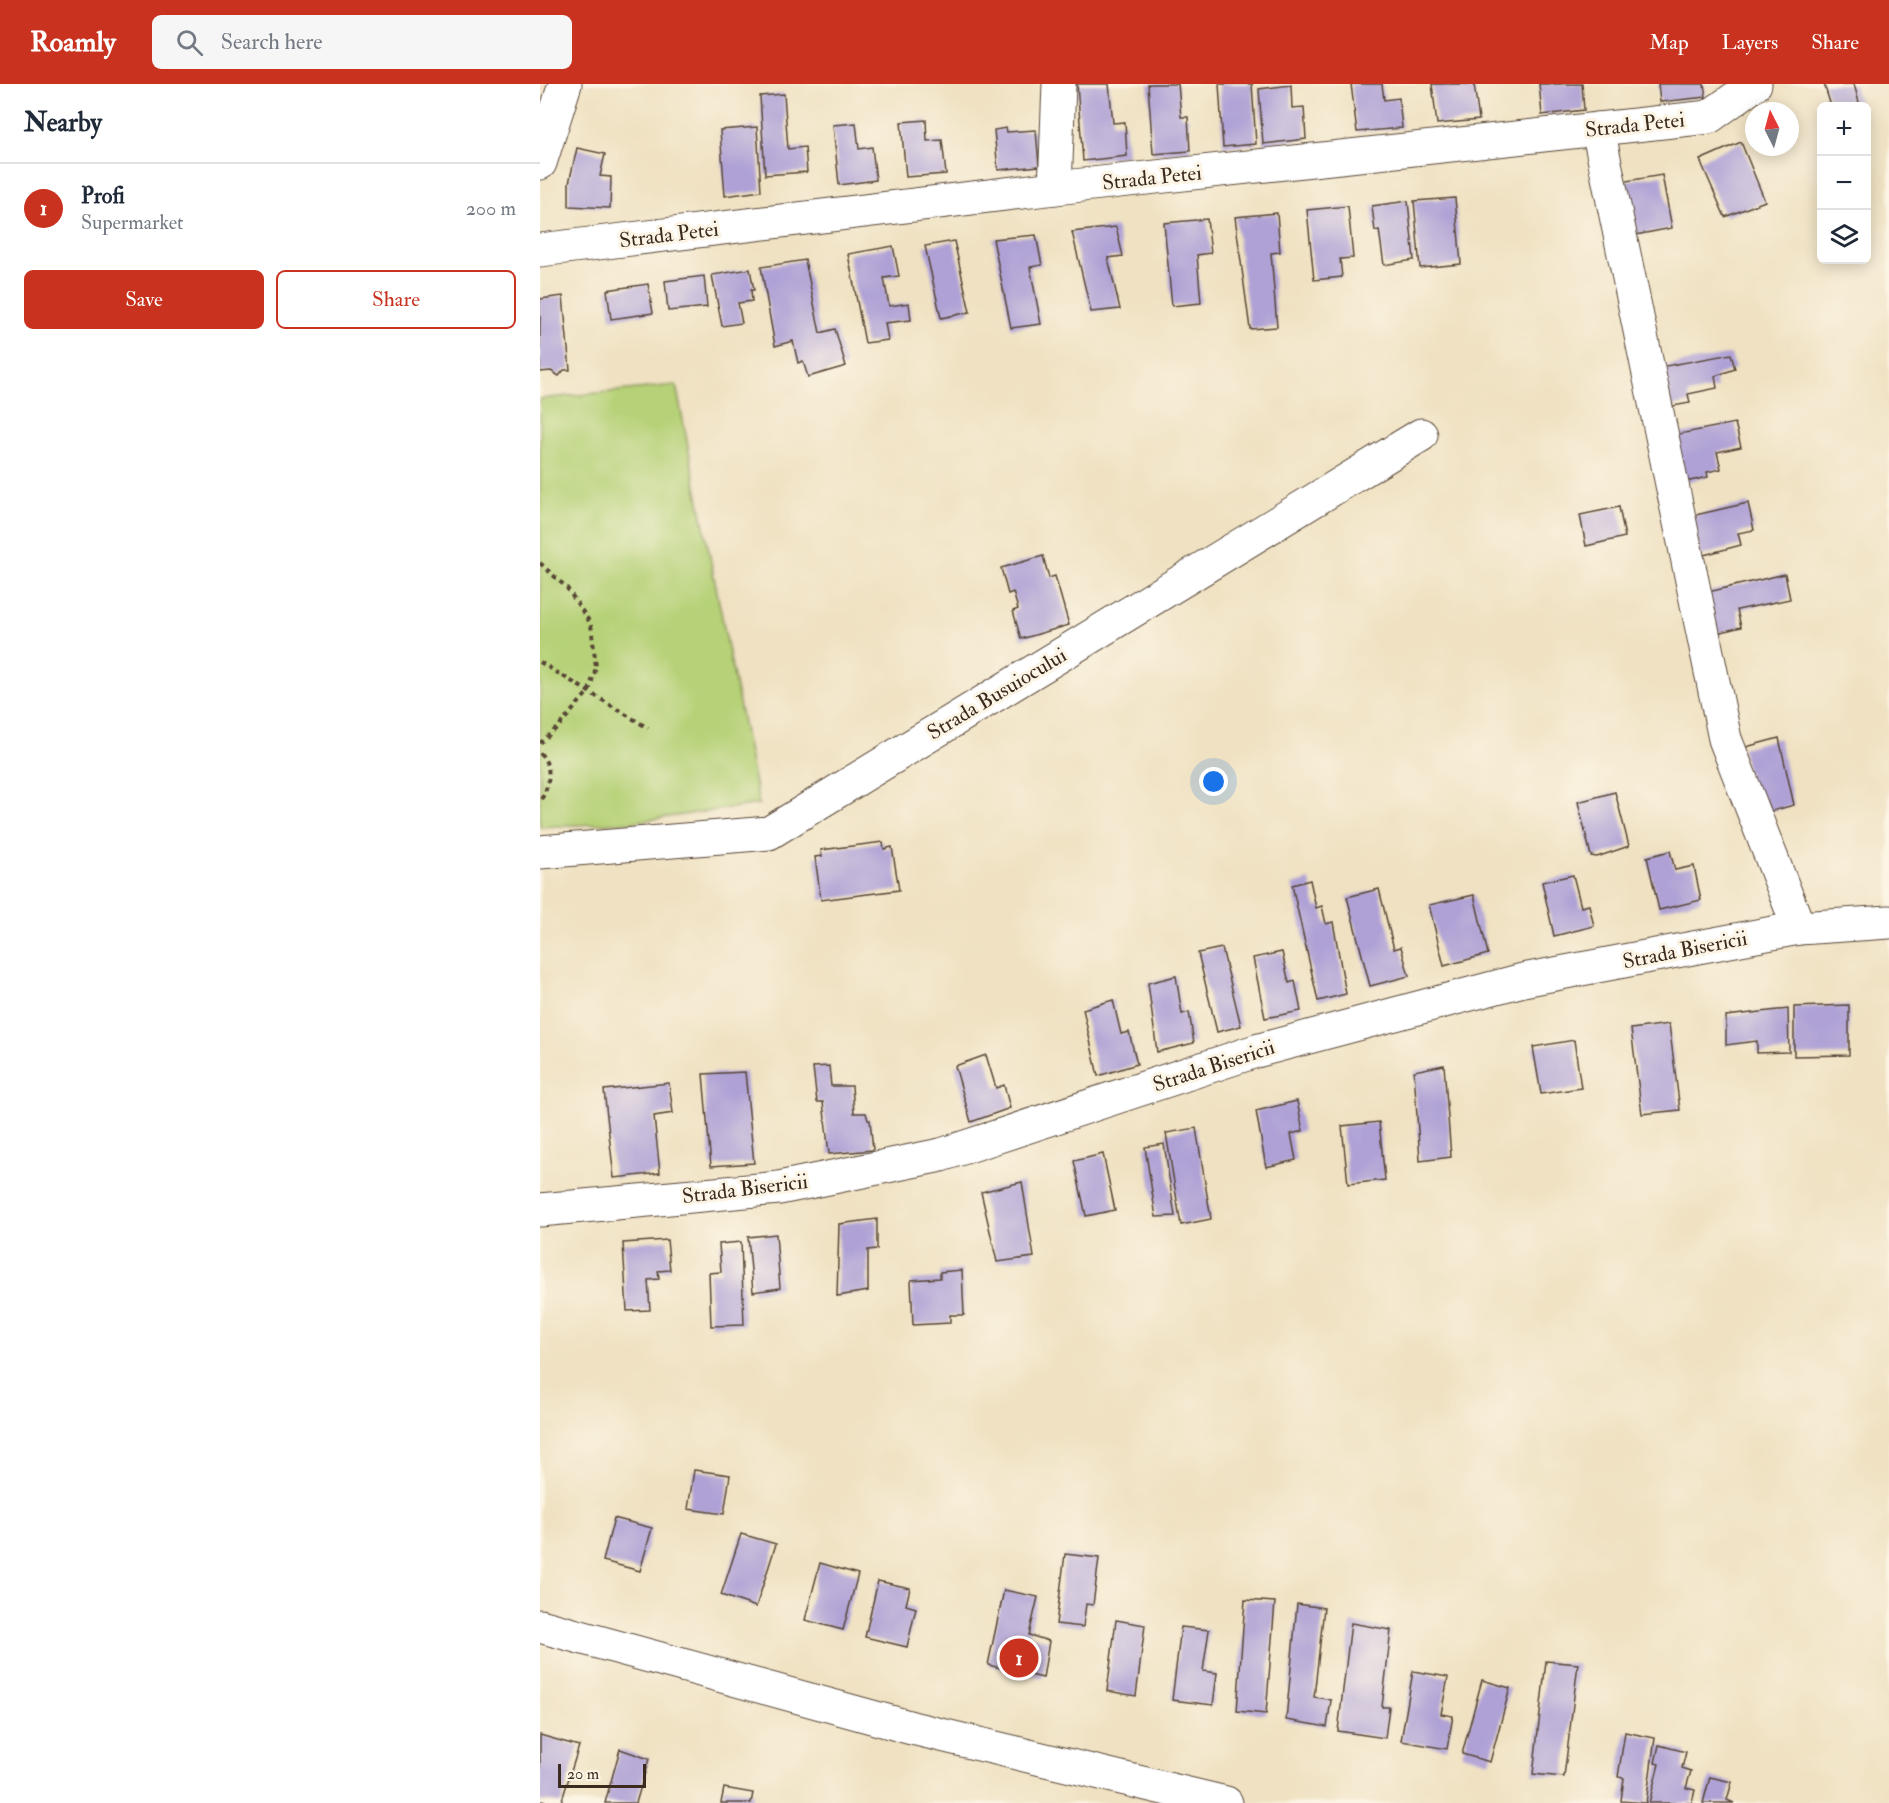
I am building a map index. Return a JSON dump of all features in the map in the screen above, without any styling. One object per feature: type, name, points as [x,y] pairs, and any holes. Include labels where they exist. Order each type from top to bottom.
[{"type":"street","points":[[540,162],[565,84]]},
{"type":"street","points":[[1055,188],[1059,84]]},
{"type":"street","name":"Strada Petei","points":[[540,250],[1055,188],[1709,117],[1755,84]]},
{"type":"street","points":[[1598,129],[1725,739],[1799,928]]},
{"type":"street","name":"Strada Busuiocului","points":[[540,852],[769,833],[1420,435]]},
{"type":"street","name":"Strada Bisericii","points":[[540,1210],[779,1188],[941,1155],[1256,1051],[1512,983],[1799,928],[1889,922]]},
{"type":"street","points":[[540,1626],[912,1728],[1226,1803]]},
{"type":"path","points":[[540,563],[567,588],[591,624],[597,667],[589,691],[559,726],[540,743]]},
{"type":"path","points":[[540,662],[648,728]]},
{"type":"path","points":[[540,753],[548,767],[549,779],[540,801]]},
{"type":"green space","points":[[676,385],[759,804],[633,822],[540,827],[540,399]]},
{"type":"building","points":[[1077,84],[1109,84],[1113,123],[1125,122],[1127,156],[1083,161]]},
{"type":"building","points":[[1148,84],[1178,84],[1181,117],[1188,117],[1190,151],[1153,154]]},
{"type":"building","points":[[1219,84],[1252,84],[1256,144],[1223,147]]},
{"type":"building","points":[[1351,84],[1382,84],[1384,100],[1399,98],[1402,128],[1357,132]]},
{"type":"building","points":[[1432,84],[1474,84],[1479,120],[1437,124]]},
{"type":"building","points":[[1539,84],[1582,84],[1584,110],[1542,115]]},
{"type":"building","points":[[1658,84],[1704,84],[1706,97],[1660,102]]},
{"type":"building","points":[[1824,84],[1854,84],[1859,102],[1830,102]]},
{"type":"building","points":[[1291,85],[1292,108],[1304,107],[1306,139],[1263,144],[1259,89]]},
{"type":"building","points":[[784,94],[788,149],[805,147],[807,172],[765,175],[760,96]]},
{"type":"building","points":[[926,120],[927,141],[942,140],[946,174],[906,177],[901,122]]},
{"type":"building","points":[[856,123],[859,149],[872,147],[876,180],[839,185],[833,125]]},
{"type":"building","points":[[757,127],[761,191],[725,196],[720,130]]},
{"type":"building","points":[[1006,128],[1007,132],[1036,130],[1039,166],[998,170],[994,130]]},
{"type":"building","points":[[1741,142],[1765,201],[1725,217],[1700,160]]},
{"type":"building","points":[[577,148],[605,154],[600,176],[611,177],[610,208],[569,206],[569,183]]},
{"type":"building","points":[[1662,175],[1672,228],[1630,236],[1620,182]]},
{"type":"building","points":[[1455,198],[1461,264],[1420,268],[1414,201]]},
{"type":"building","points":[[1408,201],[1414,260],[1384,265],[1379,230],[1375,231],[1372,206]]},
{"type":"building","points":[[1348,206],[1353,258],[1340,259],[1342,277],[1314,280],[1307,210]]},
{"type":"building","points":[[1277,213],[1280,252],[1271,253],[1277,327],[1250,329],[1235,217]]},
{"type":"building","points":[[1207,219],[1211,253],[1197,255],[1201,303],[1172,306],[1164,223]]},
{"type":"building","points":[[1116,227],[1123,256],[1108,258],[1120,309],[1091,312],[1072,232]]},
{"type":"building","points":[[1036,235],[1042,265],[1030,267],[1041,324],[1011,328],[993,239]]},
{"type":"building","points":[[954,241],[970,312],[941,318],[925,246]]},
{"type":"building","points":[[893,246],[899,276],[884,278],[889,306],[909,303],[911,320],[885,323],[888,340],[865,343],[848,254]]},
{"type":"building","points":[[805,260],[820,333],[835,329],[846,366],[808,377],[803,361],[798,363],[793,341],[775,346],[761,267]]},
{"type":"building","points":[[750,269],[754,290],[751,290],[752,301],[738,303],[742,323],[722,326],[712,275]]},
{"type":"building","points":[[704,276],[707,307],[668,311],[665,281]]},
{"type":"building","points":[[648,284],[653,313],[611,319],[607,290]]},
{"type":"building","points":[[563,296],[570,370],[564,370],[559,376],[551,371],[540,372],[540,299]]},
{"type":"building","points":[[1731,354],[1735,369],[1715,376],[1717,388],[1688,394],[1690,403],[1668,407],[1660,367]]},
{"type":"building","points":[[1735,423],[1741,447],[1717,452],[1721,469],[1707,472],[1708,477],[1685,482],[1674,435]]},
{"type":"building","points":[[1748,503],[1754,530],[1738,533],[1741,545],[1700,556],[1691,516]]},
{"type":"building","points":[[1619,507],[1625,537],[1586,546],[1580,515]]},
{"type":"building","points":[[1043,556],[1049,578],[1055,576],[1069,625],[1021,639],[1013,611],[1018,609],[1013,592],[1008,594],[1001,568]]},
{"type":"building","points":[[1785,574],[1790,599],[1737,610],[1741,627],[1717,633],[1708,592]]},
{"type":"building","points":[[1779,738],[1794,805],[1757,815],[1742,748]]},
{"type":"building","points":[[1615,792],[1629,846],[1597,857],[1591,856],[1578,802]]},
{"type":"building","points":[[883,842],[884,849],[892,847],[899,890],[821,900],[815,857],[822,856],[821,850]]},
{"type":"building","points":[[1670,851],[1675,870],[1694,866],[1701,900],[1659,910],[1647,857]]},
{"type":"building","points":[[1573,875],[1581,907],[1589,905],[1594,926],[1554,936],[1542,882]]},
{"type":"building","points":[[1310,880],[1316,908],[1322,906],[1326,924],[1333,922],[1346,994],[1318,1001],[1292,885]]},
{"type":"building","points":[[1379,889],[1394,949],[1401,947],[1409,976],[1370,986],[1347,897]]},
{"type":"building","points":[[1474,895],[1488,954],[1444,966],[1429,905]]},
{"type":"building","points":[[1222,948],[1241,1026],[1217,1032],[1198,953]]},
{"type":"building","points":[[1282,952],[1289,983],[1295,981],[1301,1011],[1265,1018],[1253,958]]},
{"type":"building","points":[[1176,976],[1182,1014],[1189,1012],[1194,1043],[1157,1052],[1148,983]]},
{"type":"building","points":[[1113,1000],[1121,1034],[1129,1032],[1137,1064],[1098,1076],[1083,1009]]},
{"type":"building","points":[[1849,1005],[1849,1055],[1794,1056],[1794,1007]]},
{"type":"building","points":[[1788,1009],[1789,1052],[1757,1053],[1757,1041],[1726,1045],[1726,1016]]},
{"type":"building","points":[[1669,1024],[1680,1110],[1642,1114],[1631,1029]]},
{"type":"building","points":[[1574,1040],[1581,1088],[1541,1094],[1533,1047]]},
{"type":"building","points":[[986,1055],[996,1088],[1004,1085],[1010,1108],[971,1122],[955,1066]]},
{"type":"building","points":[[1444,1065],[1451,1157],[1420,1161],[1414,1071]]},
{"type":"building","points":[[829,1066],[831,1086],[852,1086],[854,1113],[866,1113],[870,1120],[873,1150],[829,1154],[823,1102],[817,1102],[813,1067]]},
{"type":"building","points":[[745,1072],[754,1163],[711,1166],[703,1074]]},
{"type":"building","points":[[669,1083],[673,1113],[654,1116],[660,1173],[614,1178],[604,1090]]},
{"type":"building","points":[[1297,1101],[1303,1131],[1291,1134],[1296,1160],[1266,1167],[1256,1111]]},
{"type":"building","points":[[1379,1122],[1385,1180],[1348,1184],[1342,1126]]},
{"type":"building","points":[[1196,1128],[1211,1219],[1181,1225],[1166,1133]]},
{"type":"building","points":[[1164,1144],[1175,1216],[1156,1217],[1145,1147]]},
{"type":"building","points":[[1103,1154],[1115,1210],[1086,1216],[1074,1161]]},
{"type":"building","points":[[1022,1182],[1034,1257],[997,1262],[981,1192]]},
{"type":"building","points":[[877,1219],[877,1249],[868,1250],[868,1291],[837,1296],[839,1224]]},
{"type":"building","points":[[776,1234],[780,1288],[753,1292],[748,1237]]},
{"type":"building","points":[[667,1240],[670,1270],[658,1271],[659,1279],[648,1280],[650,1310],[627,1311],[623,1243]]},
{"type":"building","points":[[741,1242],[744,1325],[711,1326],[709,1273],[721,1272],[719,1244]]},
{"type":"building","points":[[962,1270],[964,1315],[950,1315],[950,1323],[913,1325],[911,1280],[940,1278],[940,1272]]},
{"type":"building","points":[[694,1470],[730,1475],[724,1514],[688,1509]]},
{"type":"building","points":[[614,1518],[652,1528],[640,1571],[603,1561]]},
{"type":"building","points":[[741,1534],[776,1544],[756,1607],[721,1595]]},
{"type":"building","points":[[1065,1554],[1099,1558],[1093,1605],[1086,1604],[1083,1627],[1056,1624]]},
{"type":"building","points":[[820,1563],[858,1574],[843,1630],[805,1620]]},
{"type":"building","points":[[878,1581],[910,1588],[906,1605],[916,1608],[907,1647],[865,1637]]},
{"type":"building","points":[[1004,1590],[1038,1597],[1029,1635],[1049,1641],[1043,1678],[988,1665]]},
{"type":"building","points":[[1245,1600],[1275,1602],[1266,1714],[1237,1711]]},
{"type":"building","points":[[1297,1604],[1324,1608],[1314,1697],[1331,1700],[1327,1727],[1286,1720]]},
{"type":"building","points":[[1116,1620],[1145,1625],[1136,1696],[1107,1691]]},
{"type":"building","points":[[1351,1623],[1391,1630],[1382,1707],[1389,1707],[1385,1738],[1338,1731]]},
{"type":"building","points":[[1181,1627],[1209,1630],[1203,1671],[1217,1673],[1213,1705],[1172,1700]]},
{"type":"building","points":[[1546,1661],[1578,1664],[1564,1777],[1533,1774]]},
{"type":"building","points":[[1413,1671],[1448,1677],[1441,1714],[1453,1716],[1447,1749],[1401,1741]]},
{"type":"building","points":[[1482,1680],[1510,1688],[1490,1762],[1462,1754]]},
{"type":"building","points":[[1625,1732],[1655,1738],[1646,1803],[1621,1801],[1624,1778],[1618,1777]]},
{"type":"building","points":[[540,1735],[579,1746],[561,1803],[540,1801]]},
{"type":"building","points":[[1659,1745],[1686,1752],[1682,1768],[1691,1771],[1686,1788],[1695,1790],[1692,1803],[1649,1803],[1659,1764],[1655,1763]]},
{"type":"building","points":[[620,1749],[649,1759],[636,1803],[605,1803]]},
{"type":"building","points":[[1710,1777],[1732,1782],[1727,1800],[1734,1803],[1703,1803]]},
{"type":"building","points":[[724,1788],[753,1793],[751,1803],[721,1803]]},
{"type":"place","name":"Profi","points":[[1019,1658]]}]
